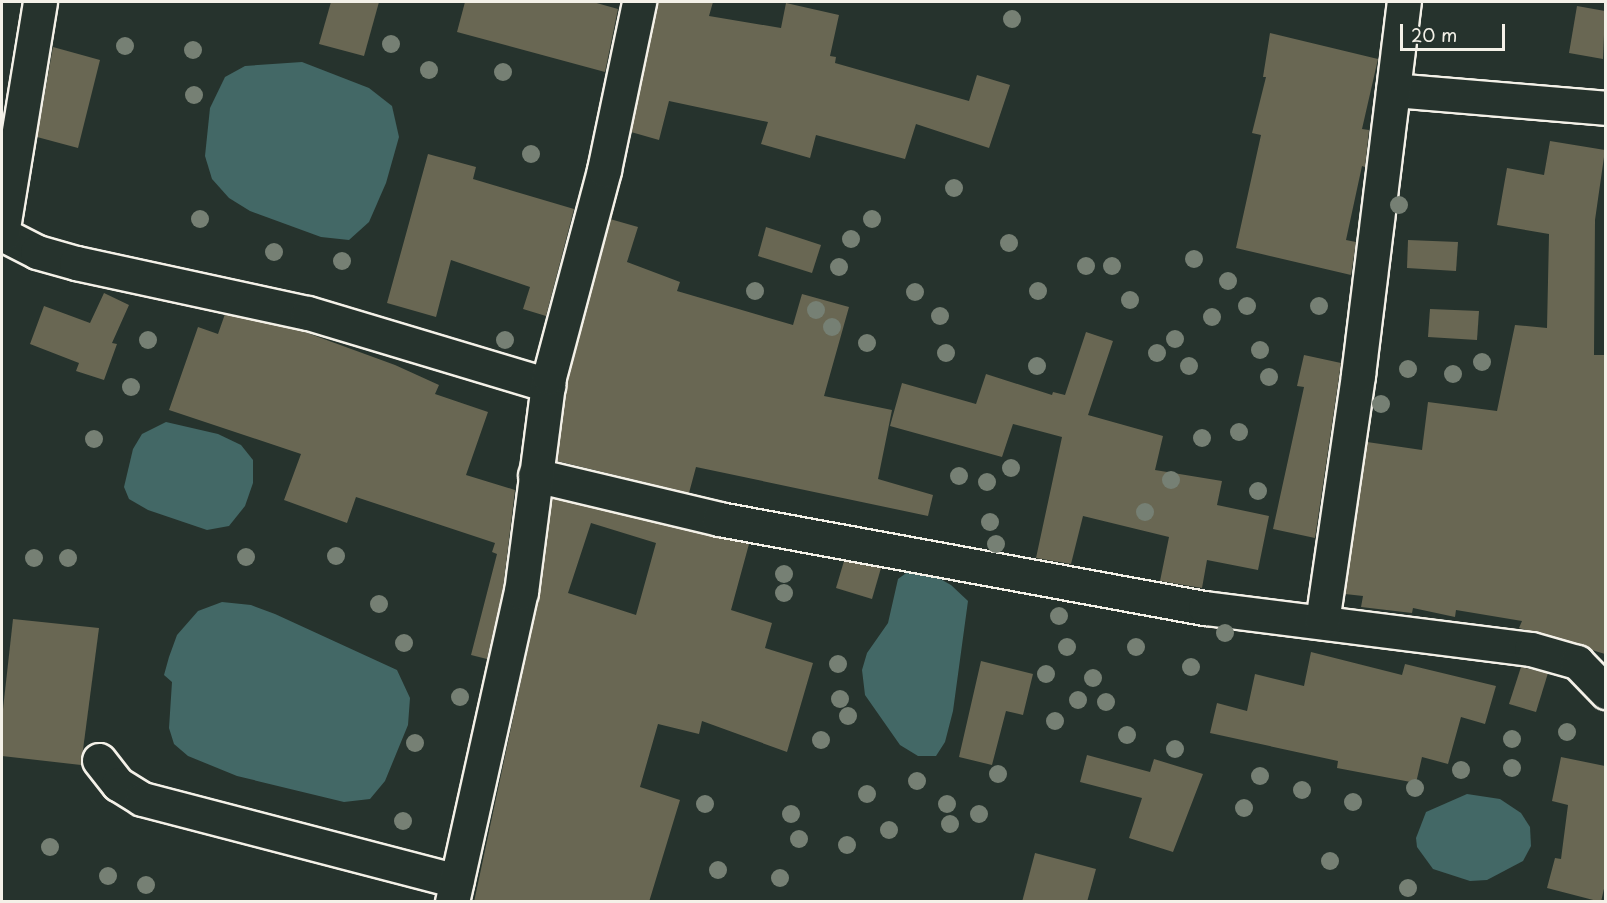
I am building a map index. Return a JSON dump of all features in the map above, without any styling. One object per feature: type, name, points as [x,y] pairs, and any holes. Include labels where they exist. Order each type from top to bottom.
[{"type":"street","points":[[40,2],[2,234],[37,252],[76,263],[308,313],[548,385]]},
{"type":"street","points":[[99,760],[118,784],[142,799],[454,891],[521,592],[548,385],[604,170],[639,2]]},
{"type":"street","points":[[1322,622],[1360,364],[1404,2]]},
{"type":"street","points":[[1393,90],[1605,108]]},
{"type":"street","points":[[535,475],[719,519],[1204,609],[1531,649],[1577,662],[1605,692]]},
{"type":"water","points":[[302,62],[369,88],[392,106],[399,137],[386,183],[369,222],[349,240],[321,237],[250,211],[229,198],[212,179],[205,156],[210,108],[225,77],[245,66]]},
{"type":"water","points":[[166,422],[218,434],[241,445],[253,460],[253,483],[245,506],[229,526],[207,530],[148,510],[129,499],[124,487],[133,449],[142,434]]},
{"type":"water","points":[[909,571],[926,571],[951,585],[968,601],[953,711],[945,742],[936,756],[918,756],[900,745],[865,695],[862,670],[867,653],[888,623],[898,579]]},
{"type":"water","points":[[222,602],[251,605],[275,614],[397,670],[410,698],[408,725],[385,781],[370,799],[344,802],[237,776],[188,756],[174,744],[169,728],[172,682],[164,675],[169,657],[177,635],[198,611]]},
{"type":"water","points":[[1467,794],[1500,799],[1521,813],[1530,827],[1531,846],[1523,861],[1487,880],[1470,881],[1433,869],[1417,847],[1416,838],[1426,812]]},
{"type":"building","points":[[331,2],[379,2],[364,56],[319,44]]},
{"type":"building","points":[[465,2],[593,2],[618,9],[605,72],[457,32]]},
{"type":"building","points":[[657,2],[713,2],[709,16],[781,28],[786,3],[839,15],[830,56],[836,57],[835,63],[969,101],[977,75],[1010,85],[989,148],[916,124],[905,159],[816,135],[810,158],[761,144],[768,122],[669,101],[659,140],[631,132]]},
{"type":"building","points":[[1577,6],[1605,11],[1603,59],[1569,53]]},
{"type":"building","points":[[1270,33],[1378,59],[1362,129],[1369,130],[1365,167],[1362,166],[1346,240],[1356,242],[1351,275],[1236,248],[1261,135],[1252,133],[1266,77],[1263,77]]},
{"type":"building","points":[[53,47],[100,60],[78,148],[37,137]]},
{"type":"building","points":[[1550,141],[1605,150],[1595,220],[1594,355],[1605,355],[1605,654],[1519,628],[1522,621],[1456,610],[1455,617],[1413,608],[1412,613],[1361,607],[1363,596],[1345,594],[1367,442],[1422,450],[1428,402],[1497,411],[1515,325],[1547,328],[1549,234],[1497,225],[1507,168],[1544,175]]},
{"type":"building","points":[[428,154],[476,167],[473,179],[574,209],[546,316],[523,309],[530,287],[451,260],[436,317],[387,303]]},
{"type":"building","points":[[610,219],[638,227],[627,262],[680,282],[677,291],[793,325],[802,294],[849,307],[824,396],[892,410],[878,479],[933,495],[928,516],[696,467],[689,493],[557,461],[567,381]]},
{"type":"building","points":[[766,227],[821,245],[812,273],[758,256]]},
{"type":"building","points":[[1408,240],[1458,242],[1456,271],[1407,268]]},
{"type":"building","points":[[104,293],[129,305],[112,343],[117,344],[104,380],[76,371],[79,363],[30,344],[44,306],[90,323]]},
{"type":"building","points":[[1430,309],[1479,311],[1477,340],[1428,337]]},
{"type":"building","points":[[225,314],[302,331],[395,365],[439,385],[435,394],[488,412],[466,475],[515,490],[503,589],[487,659],[471,655],[497,554],[492,552],[495,543],[356,497],[347,523],[284,500],[301,454],[169,410],[198,327],[218,334]]},
{"type":"building","points":[[1086,332],[1113,341],[1088,415],[1163,436],[1155,470],[1222,481],[1217,505],[1269,516],[1258,570],[1207,560],[1202,588],[1160,581],[1169,537],[1083,516],[1071,564],[1036,558],[1062,437],[1013,424],[1002,457],[890,426],[902,383],[976,404],[986,374],[1052,395],[1053,392],[1065,395]]},
{"type":"building","points":[[1304,355],[1341,363],[1315,538],[1273,529],[1304,387],[1297,386]]},
{"type":"building","points":[[552,498],[749,544],[731,610],[772,623],[765,648],[813,663],[787,752],[702,721],[699,734],[658,724],[640,787],[680,800],[649,902],[474,902],[539,596]],"holes":[[[591,523],[656,543],[636,615],[568,593]]]},
{"type":"building","points":[[844,561],[881,568],[872,599],[836,588]]},
{"type":"building","points":[[13,619],[99,628],[81,765],[2,756],[2,718]]},
{"type":"building","points":[[1311,652],[1402,675],[1405,664],[1496,686],[1485,724],[1461,717],[1448,764],[1422,757],[1416,783],[1337,768],[1338,761],[1210,733],[1217,703],[1247,711],[1255,674],[1304,686]]},
{"type":"building","points":[[981,661],[1033,674],[1023,715],[1006,711],[992,765],[959,757]]},
{"type":"building","points":[[1521,667],[1548,673],[1536,712],[1509,704]]},
{"type":"building","points":[[1087,755],[1150,772],[1154,759],[1203,774],[1173,852],[1129,838],[1142,798],[1080,782]]},
{"type":"building","points":[[1561,757],[1605,766],[1605,884],[1601,902],[1547,888],[1555,858],[1561,859],[1568,805],[1552,801]]},
{"type":"building","points":[[1035,853],[1096,869],[1087,902],[1022,902]]}]
